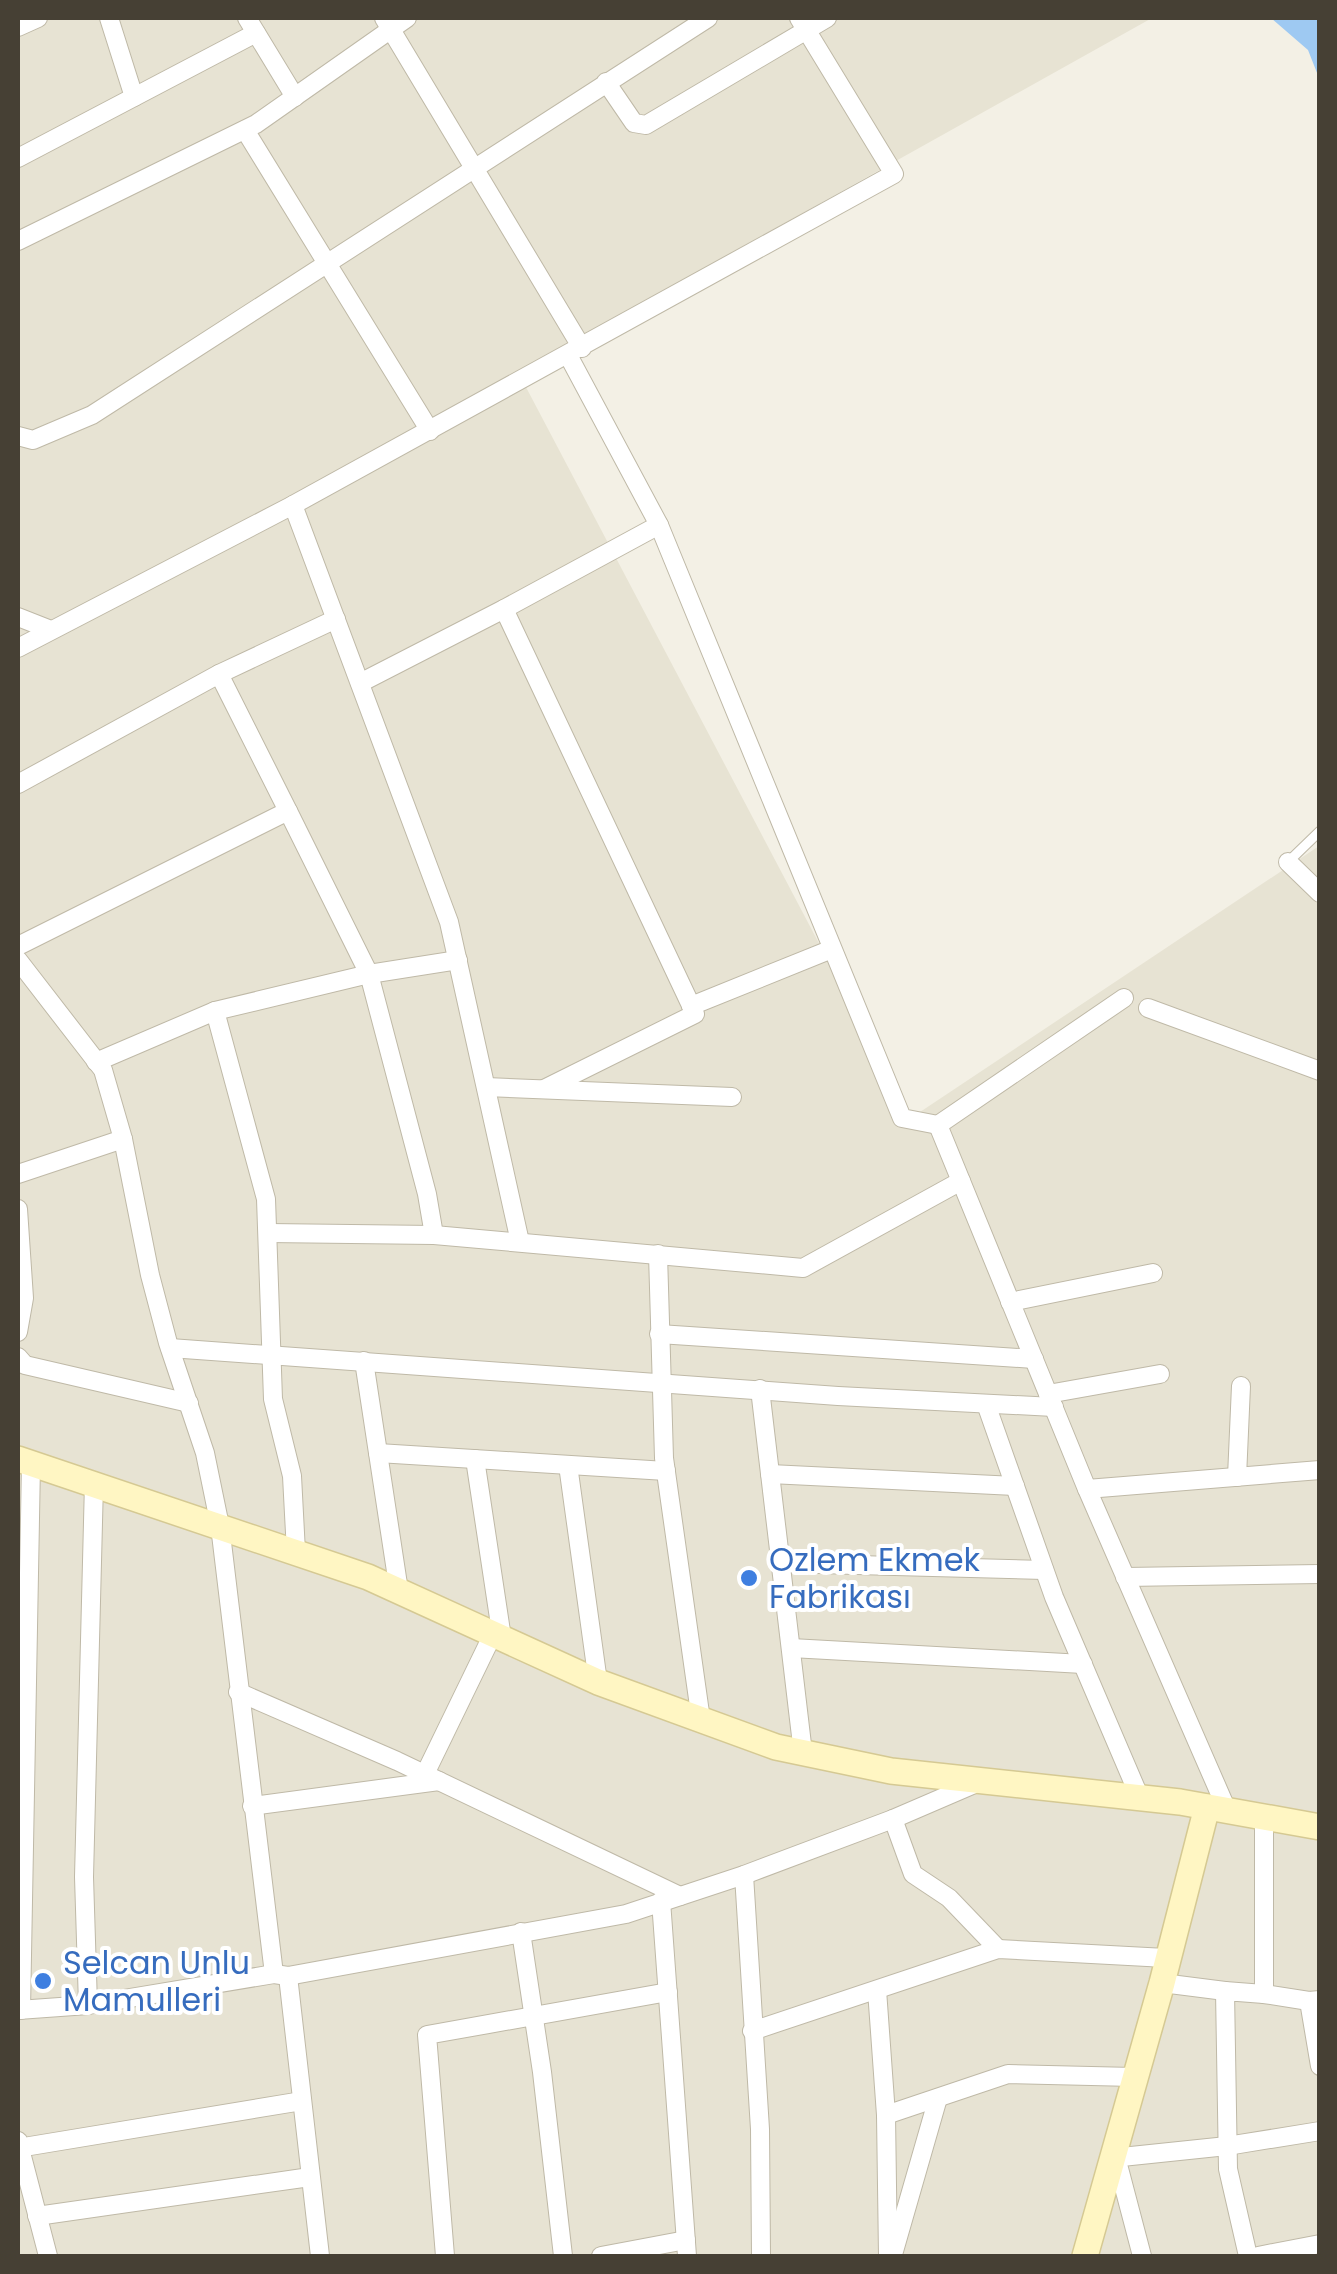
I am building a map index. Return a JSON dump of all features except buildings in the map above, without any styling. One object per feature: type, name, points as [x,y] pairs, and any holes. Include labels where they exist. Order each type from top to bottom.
[{"type":"main road","points":[[24,1461],[296,1552],[399,1591],[598,1682],[776,1747],[891,1770],[1140,1798],[1319,1829]]},
{"type":"main road","points":[[1085,2256],[1164,1970],[1217,1809]]},
{"type":"street","points":[[108,18],[134,97]]},
{"type":"street","points":[[18,241],[244,130],[295,97],[387,23],[407,18]]},
{"type":"street","points":[[18,436],[33,440],[92,414],[708,18]]},
{"type":"street","points":[[606,82],[634,123],[646,126],[803,24],[827,18]]},
{"type":"street","points":[[387,23],[473,166],[575,351],[658,526],[902,1118],[938,1125],[1124,998]]},
{"type":"street","points":[[18,648],[293,505],[894,174],[803,24]]},
{"type":"street","points":[[18,158],[134,97],[252,25],[295,97]]},
{"type":"street","points":[[244,130],[430,430]]},
{"type":"street","points":[[293,505],[450,922],[520,1242]]},
{"type":"street","points":[[360,683],[658,526]]},
{"type":"street","points":[[504,609],[695,1014],[544,1089]]},
{"type":"street","points":[[18,617],[51,630]]},
{"type":"street","points":[[18,784],[218,674],[336,619]]},
{"type":"street","points":[[218,674],[369,974],[427,1194],[434,1236]]},
{"type":"street","points":[[18,946],[288,811]]},
{"type":"street","points":[[1288,862],[1320,893]]},
{"type":"street","points":[[692,1006],[832,949]]},
{"type":"street","points":[[18,960],[103,1070],[123,1139],[136,1212],[170,1348],[205,1453],[220,1526],[252,1806],[302,2101],[320,2256]]},
{"type":"street","points":[[96,1062],[214,1011],[369,974],[458,960]]},
{"type":"street","points":[[1148,1008],[1320,1071]]},
{"type":"street","points":[[214,1011],[266,1200],[274,1399],[292,1476],[296,1552]]},
{"type":"street","points":[[486,1087],[732,1097]]},
{"type":"street","points":[[938,1125],[1217,1809]]},
{"type":"street","points":[[18,1174],[123,1139]]},
{"type":"street","points":[[268,1233],[434,1236],[803,1268],[961,1181]]},
{"type":"street","points":[[18,1210],[24,1298],[18,1332]]},
{"type":"street","points":[[658,1254],[666,1472],[701,1720]]},
{"type":"street","points":[[1010,1302],[1153,1272]]},
{"type":"street","points":[[659,1334],[1034,1359]]},
{"type":"street","points":[[170,1348],[986,1404],[1051,1401],[1160,1374]]},
{"type":"street","points":[[18,1357],[25,1365],[188,1403]]},
{"type":"street","points":[[364,1361],[399,1591]]},
{"type":"street","points":[[1237,1477],[1241,1386]]},
{"type":"street","points":[[760,1390],[804,1752]]},
{"type":"street","points":[[986,1404],[1044,1570],[1140,1798]]},
{"type":"street","points":[[378,1453],[666,1472]]},
{"type":"street","points":[[432,1778],[497,1636],[476,1459]]},
{"type":"street","points":[[24,1461],[19,2010],[88,2005],[281,1975],[626,1914],[744,1875],[983,1780]]},
{"type":"street","points":[[568,1465],[598,1682]]},
{"type":"street","points":[[1087,1489],[1320,1470]]},
{"type":"street","points":[[770,1474],[1015,1486]]},
{"type":"street","points":[[88,2005],[84,1877],[94,1483]]},
{"type":"street","points":[[781,1563],[1044,1570]]},
{"type":"street","points":[[1125,1577],[1320,1574]]},
{"type":"street","points":[[791,1648],[1083,1664]]},
{"type":"street","points":[[238,1692],[432,1778],[680,1896]]},
{"type":"street","points":[[252,1806],[432,1778]]},
{"type":"street","points":[[1264,1817],[1264,1994]]},
{"type":"street","points":[[893,1819],[913,1874],[949,1898],[998,1949]]},
{"type":"street","points":[[744,1875],[760,2129],[761,2256]]},
{"type":"street","points":[[601,2256],[686,2248],[661,1901]]},
{"type":"street","points":[[522,1932],[563,2256]]},
{"type":"street","points":[[752,2031],[998,1949],[1164,1970],[1225,1991],[1314,2001],[1320,2066]]},
{"type":"street","points":[[876,1990],[886,2116],[890,2256]]},
{"type":"street","points":[[1225,1991],[1228,2169],[1248,2256]]},
{"type":"street","points":[[445,2256],[427,2035],[668,1992]]},
{"type":"street","points":[[886,2116],[1008,2074],[1134,2077]]},
{"type":"street","points":[[890,2256],[938,2098]]},
{"type":"street","points":[[48,2256],[18,2146],[302,2101]]},
{"type":"street","points":[[1142,2256],[1114,2158],[1320,2131]]},
{"type":"street","points":[[37,2216],[310,2178]]},
{"type":"street","points":[[1258,2256],[1320,2244]]},
{"type":"lane","points":[[1288,862],[1320,831]]},
{"type":"shaded area","points":[[18,18],[1152,18],[518,372],[911,1118],[1319,846],[1319,2256],[18,2256]]},
{"type":"water","points":[[1271,18],[1319,18],[1319,78],[1308,50]]},
{"type":"place","name":"Ozlem Ekmek Fabrikası","points":[[749,1578]]},
{"type":"place","name":"Selcan Unlu Mamulleri","points":[[43,1981]]}]
